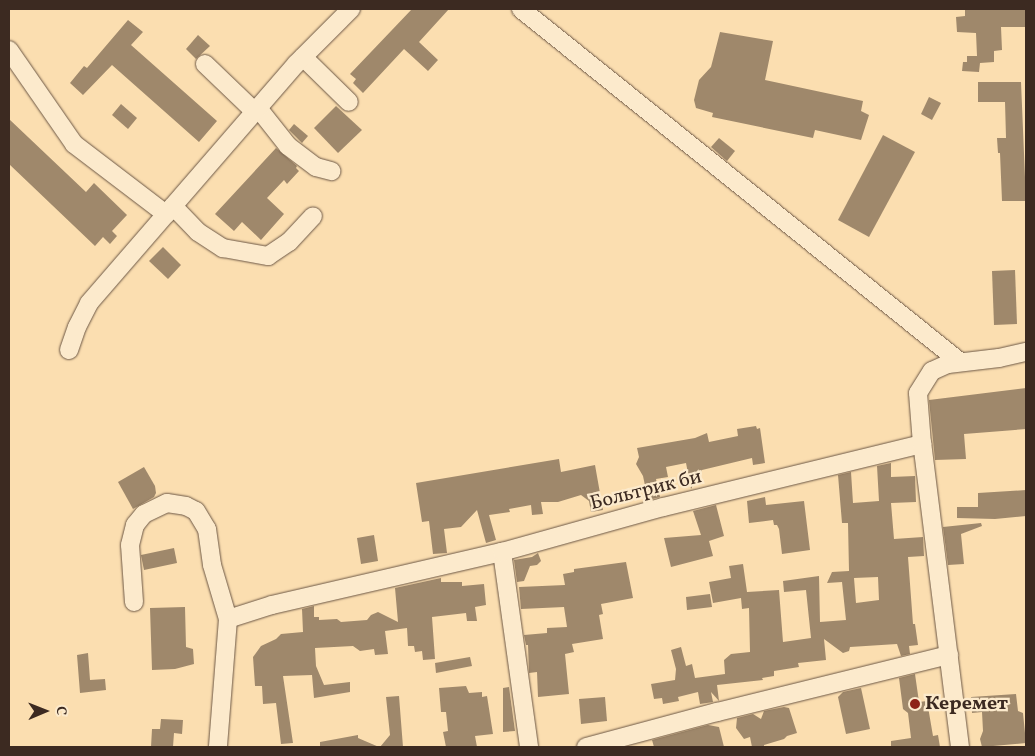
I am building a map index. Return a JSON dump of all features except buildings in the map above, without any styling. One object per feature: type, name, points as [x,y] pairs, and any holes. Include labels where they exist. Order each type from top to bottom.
[{"type":"street","points":[[69,350],[77,327],[89,303],[303,57],[351,9]]},
{"type":"street","points":[[521,9],[960,362]]},
{"type":"street","points":[[9,51],[74,144],[223,248],[268,256],[289,242],[313,216]]},
{"type":"street","points":[[303,57],[350,102]]},
{"type":"street","points":[[205,64],[257,110],[288,146],[316,167],[332,171]]},
{"type":"street","points":[[960,747],[922,444],[918,393],[924,380],[932,370],[948,364],[999,358],[1026,352]]},
{"type":"street","name":"Больтрик би","points":[[228,619],[272,605],[502,552],[663,507],[922,444]]},
{"type":"street","points":[[134,602],[130,546],[135,525],[144,514],[167,503],[196,511],[203,519],[207,529],[212,565],[228,619],[218,747]]},
{"type":"street","points":[[502,552],[529,747]]},
{"type":"street","points":[[586,747],[717,712],[948,655]]},
{"type":"place","name":"Керемет","points":[[915,704]]}]
